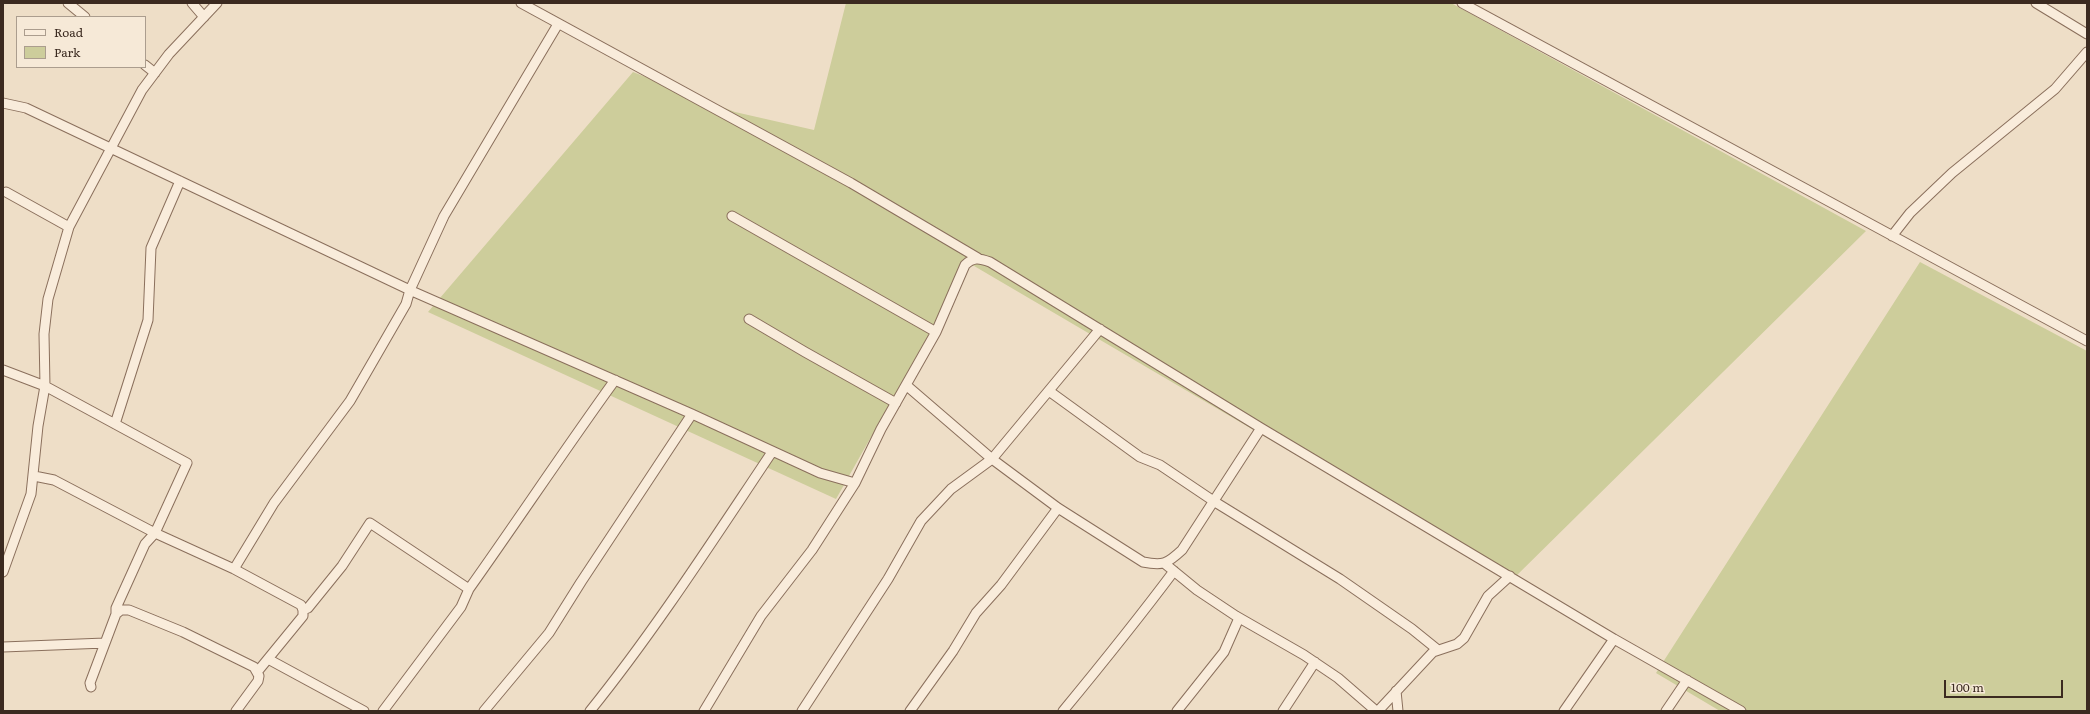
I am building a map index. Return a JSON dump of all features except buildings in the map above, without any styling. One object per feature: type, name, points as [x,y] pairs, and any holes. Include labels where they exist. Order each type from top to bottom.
[{"type":"street","points":[[68,3],[84,16]]},
{"type":"street","points":[[192,3],[204,17]]},
{"type":"street","points":[[3,572],[31,494],[44,386],[44,334],[48,299],[69,227],[142,90],[169,54],[218,3]]},
{"type":"street","points":[[521,3],[851,183],[978,258],[990,262],[1261,428],[1614,639],[1741,711]]},
{"type":"street","points":[[1462,3],[2087,341]]},
{"type":"street","points":[[2036,3],[2087,34]]},
{"type":"street","points":[[234,569],[274,502],[350,401],[406,304],[410,290],[444,216],[558,24]]},
{"type":"street","points":[[1892,236],[1910,213],[1952,173],[2055,89],[2087,52]]},
{"type":"street","points":[[146,65],[155,73]]},
{"type":"street","points":[[3,103],[26,108],[410,290],[692,414],[772,452],[820,473],[855,483]]},
{"type":"street","points":[[115,424],[148,320],[151,248],[180,181]]},
{"type":"street","points":[[6,192],[69,227]]},
{"type":"street","points":[[732,216],[936,332]]},
{"type":"street","points":[[704,711],[761,616],[812,550],[855,483],[896,403],[936,332],[965,265],[970,260],[978,258]]},
{"type":"street","points":[[749,319],[896,403]]},
{"type":"street","points":[[802,711],[888,579],[921,521],[951,489],[992,459],[1100,329]]},
{"type":"street","points":[[3,370],[44,386],[186,463],[155,533],[145,544],[116,608],[116,614],[90,683],[91,686]]},
{"type":"street","points":[[383,711],[461,607],[469,589],[538,491],[550,471],[616,380]]},
{"type":"street","points":[[906,385],[992,459],[1058,508],[1143,562],[1157,565],[1164,564],[1182,550],[1215,502],[1261,428]]},
{"type":"street","points":[[1049,391],[1140,457],[1160,465],[1215,502],[1340,579],[1412,629],[1438,650]]},
{"type":"street","points":[[484,711],[549,634],[581,582],[692,414]]},
{"type":"street","points":[[590,711],[663,615],[772,452]]},
{"type":"street","points":[[34,476],[54,480],[155,533],[234,569],[301,605],[303,616],[258,671],[258,681],[236,711]]},
{"type":"street","points":[[922,711],[912,707],[953,651],[976,613],[1001,585],[1058,508]]},
{"type":"street","points":[[303,610],[308,608],[342,566],[370,523],[469,589]]},
{"type":"street","points":[[1164,564],[1239,618],[1315,662],[1338,678],[1377,711],[1438,650],[1457,644],[1464,638],[1488,596],[1510,576]]},
{"type":"street","points":[[1063,711],[1104,659],[1120,643],[1174,571]]},
{"type":"street","points":[[116,614],[121,610],[129,610],[184,632],[254,667],[258,671]]},
{"type":"street","points":[[1177,711],[1224,652],[1239,618]]},
{"type":"street","points":[[1564,711],[1614,639]]},
{"type":"street","points":[[3,647],[105,643]]},
{"type":"street","points":[[268,659],[364,711]]},
{"type":"street","points":[[1283,711],[1315,662]]},
{"type":"street","points":[[1666,711],[1687,680]]},
{"type":"street","points":[[1396,691],[1398,711]]},
{"type":"green space","points":[[846,3],[1451,3],[1866,231],[1511,581],[969,263],[836,499],[428,312],[633,72],[735,112],[814,130]]},
{"type":"green space","points":[[1920,262],[2087,351],[2087,711],[1720,711],[1656,673]]}]
